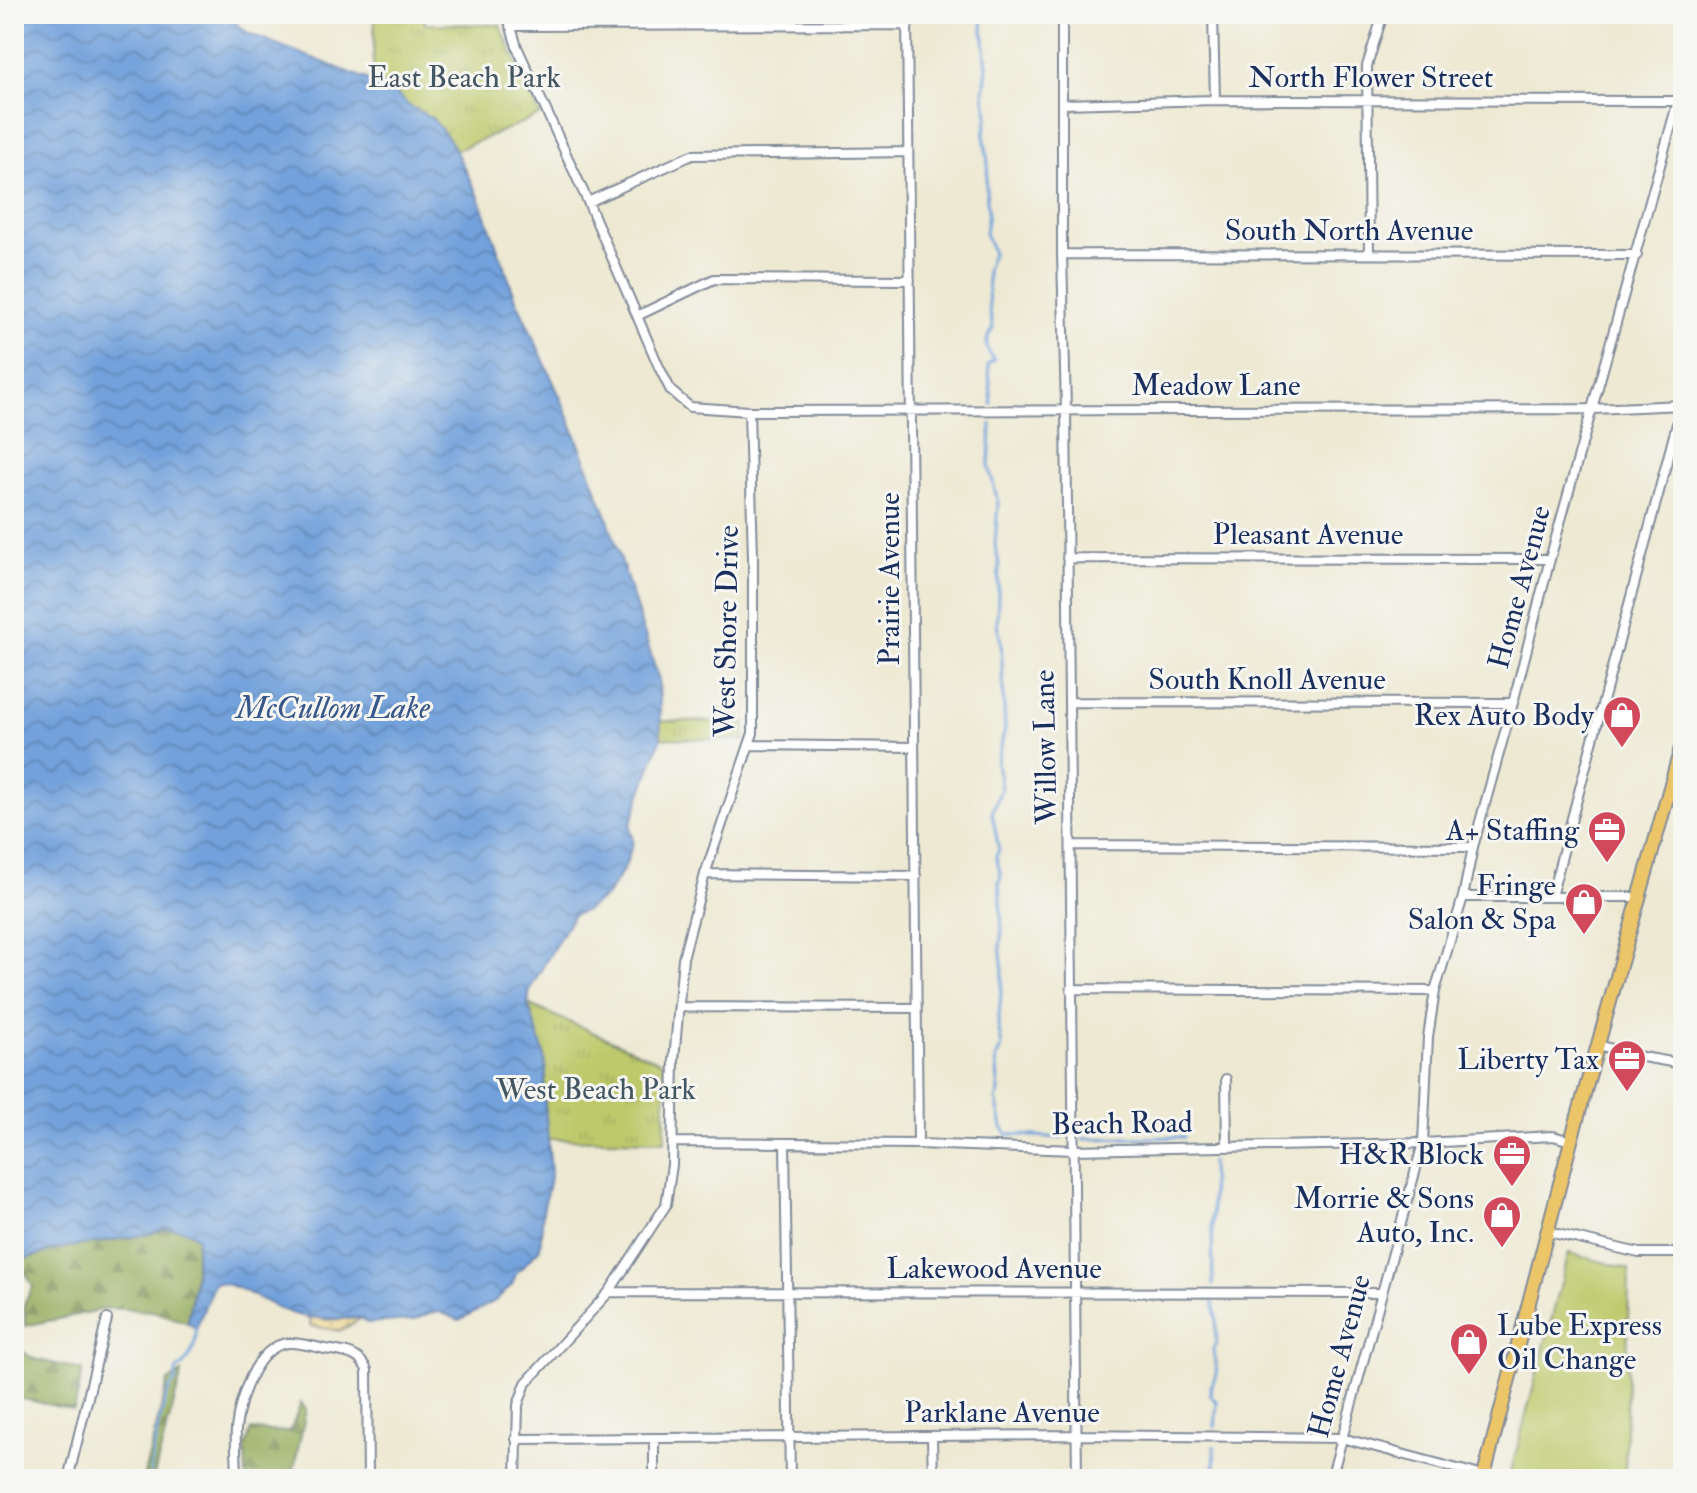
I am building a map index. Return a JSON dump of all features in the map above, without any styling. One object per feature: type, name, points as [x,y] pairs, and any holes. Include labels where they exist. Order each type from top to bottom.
[{"type":"main road","points":[[1484,1478],[1571,1141],[1683,741]]},
{"type":"street","points":[[507,14],[671,391],[690,407],[749,411]]},
{"type":"street","name":"Prairie Avenue","points":[[907,14],[918,1144]]},
{"type":"street","name":"Willow Lane","points":[[1062,14],[1062,254],[1077,1479]]},
{"type":"street","points":[[1213,14],[1215,100]]},
{"type":"street","points":[[1369,254],[1367,66],[1383,14]]},
{"type":"street","points":[[510,26],[641,19],[777,19],[908,25]]},
{"type":"street","name":"Home Avenue","points":[[1331,1479],[1379,1293],[1423,1143],[1428,1037],[1435,991],[1463,897],[1473,847],[1550,559],[1683,83]]},
{"type":"street","name":"North Flower Street","points":[[1063,104],[1215,100],[1678,101]]},
{"type":"street","points":[[588,202],[692,155],[908,152]]},
{"type":"street","name":"South North Avenue","points":[[1062,254],[1637,255]]},
{"type":"street","points":[[637,316],[714,279],[910,280]]},
{"type":"street","points":[[1551,897],[1682,405]]},
{"type":"street","name":"Meadow Lane","points":[[749,411],[1593,409],[1682,405]]},
{"type":"street","name":"West Shore Drive","points":[[516,1479],[518,1405],[526,1383],[609,1292],[666,1205],[673,1142],[674,1060],[683,958],[705,874],[753,733],[749,411]]},
{"type":"street","name":"Pleasant Avenue","points":[[1067,558],[1550,559]]},
{"type":"street","name":"South Knoll Avenue","points":[[1069,702],[1513,703]]},
{"type":"street","points":[[750,745],[914,747]]},
{"type":"street","points":[[1071,845],[1473,847]]},
{"type":"street","points":[[705,874],[916,876]]},
{"type":"street","points":[[1463,897],[1638,897]]},
{"type":"street","points":[[1071,989],[1435,991]]},
{"type":"street","points":[[679,1007],[917,1008]]},
{"type":"street","points":[[1599,1045],[1631,1055],[1683,1064]]},
{"type":"street","points":[[1226,1079],[1227,1145]]},
{"type":"street","name":"Beach Road","points":[[673,1142],[918,1144],[1074,1150],[1423,1143],[1553,1136],[1571,1141]]},
{"type":"street","points":[[785,1143],[790,1479]]},
{"type":"street","points":[[1549,1232],[1639,1253],[1683,1253]]},
{"type":"street","name":"Lakewood Avenue","points":[[609,1292],[1379,1293]]},
{"type":"street","points":[[68,1479],[107,1319]]},
{"type":"street","points":[[170,1477],[237,1478],[236,1427],[249,1379],[272,1348],[289,1343],[352,1354],[362,1360],[367,1370],[368,1479]]},
{"type":"street","name":"Parklane Avenue","points":[[516,1439],[1076,1435],[1342,1438],[1484,1478]]},
{"type":"street","points":[[932,1436],[933,1479]]},
{"type":"street","points":[[654,1438],[654,1479]]},
{"type":"green space","name":"East Beach Park","points":[[375,14],[424,14],[425,24],[500,25],[540,115],[457,150],[432,118],[409,106],[390,88],[370,78]]},
{"type":"green space","points":[[661,721],[745,722],[745,740],[661,738]]},
{"type":"green space","name":"West Beach Park","points":[[528,1004],[665,1064],[665,1141],[547,1139],[546,1071]]},
{"type":"green space","points":[[160,1229],[187,1229],[197,1237],[188,1323],[153,1311],[109,1308],[25,1326],[24,1304],[33,1286],[19,1261],[57,1249],[150,1234]]},
{"type":"green space","points":[[1569,1253],[1629,1269],[1625,1479],[1509,1479]]},
{"type":"green space","points":[[22,1351],[34,1359],[83,1370],[74,1410],[14,1397]]},
{"type":"green space","points":[[182,1373],[153,1479],[143,1479],[168,1381]]},
{"type":"green space","points":[[301,1403],[306,1410],[292,1479],[246,1479],[245,1448],[251,1430],[290,1432]]},
{"type":"sand","points":[[302,1315],[327,1320],[362,1318],[340,1331],[310,1326],[311,1320]]},
{"type":"water","name":"McCullom Lake","points":[[14,14],[232,14],[236,23],[248,33],[390,88],[409,106],[432,118],[450,140],[479,197],[516,299],[566,410],[608,519],[659,680],[661,738],[630,826],[633,842],[625,867],[607,895],[585,911],[573,915],[530,989],[528,1004],[544,1053],[551,1173],[543,1211],[540,1248],[516,1274],[512,1285],[495,1301],[459,1320],[440,1312],[414,1320],[366,1323],[362,1318],[311,1317],[285,1311],[231,1286],[214,1283],[196,1329],[188,1323],[197,1237],[180,1229],[57,1249],[14,1262]]},
{"type":"waterway","points":[[985,14],[982,22],[987,66],[984,93],[988,115],[984,135],[988,162],[985,233],[993,253],[987,270],[993,328],[987,345],[994,360],[988,364],[992,404]]},
{"type":"waterway","points":[[991,424],[989,466],[998,503],[995,545],[999,564],[997,624],[1001,642],[1005,729],[997,762],[1001,789],[992,813],[1001,877],[1000,945],[1003,971],[998,1025],[1002,1046],[996,1059],[999,1092],[996,1099],[1002,1127],[1007,1134],[1062,1138]]},
{"type":"waterway","points":[[1082,1139],[1184,1137]]},
{"type":"waterway","points":[[1211,1162],[1213,1285]]},
{"type":"waterway","points":[[1213,1302],[1216,1317],[1213,1350],[1217,1374],[1210,1388],[1211,1396],[1217,1402],[1215,1427]]},
{"type":"waterway","points":[[150,1479],[166,1398],[176,1380],[176,1371],[192,1350],[196,1337],[195,1324]]},
{"type":"waterway","points":[[1214,1446],[1215,1479]]},
{"type":"place","name":"Rex Auto Body","points":[[1622,749]]},
{"type":"place","name":"A+ Staffing","points":[[1607,864]]},
{"type":"place","name":"Fringe Salon & Spa","points":[[1584,936]]},
{"type":"place","name":"Liberty Tax","points":[[1627,1093]]},
{"type":"place","name":"H&R Block","points":[[1512,1188]]},
{"type":"place","name":"Morrie & Sons Auto, Inc.","points":[[1502,1249]]},
{"type":"place","name":"Lube Express Oil Change","points":[[1469,1376]]}]
